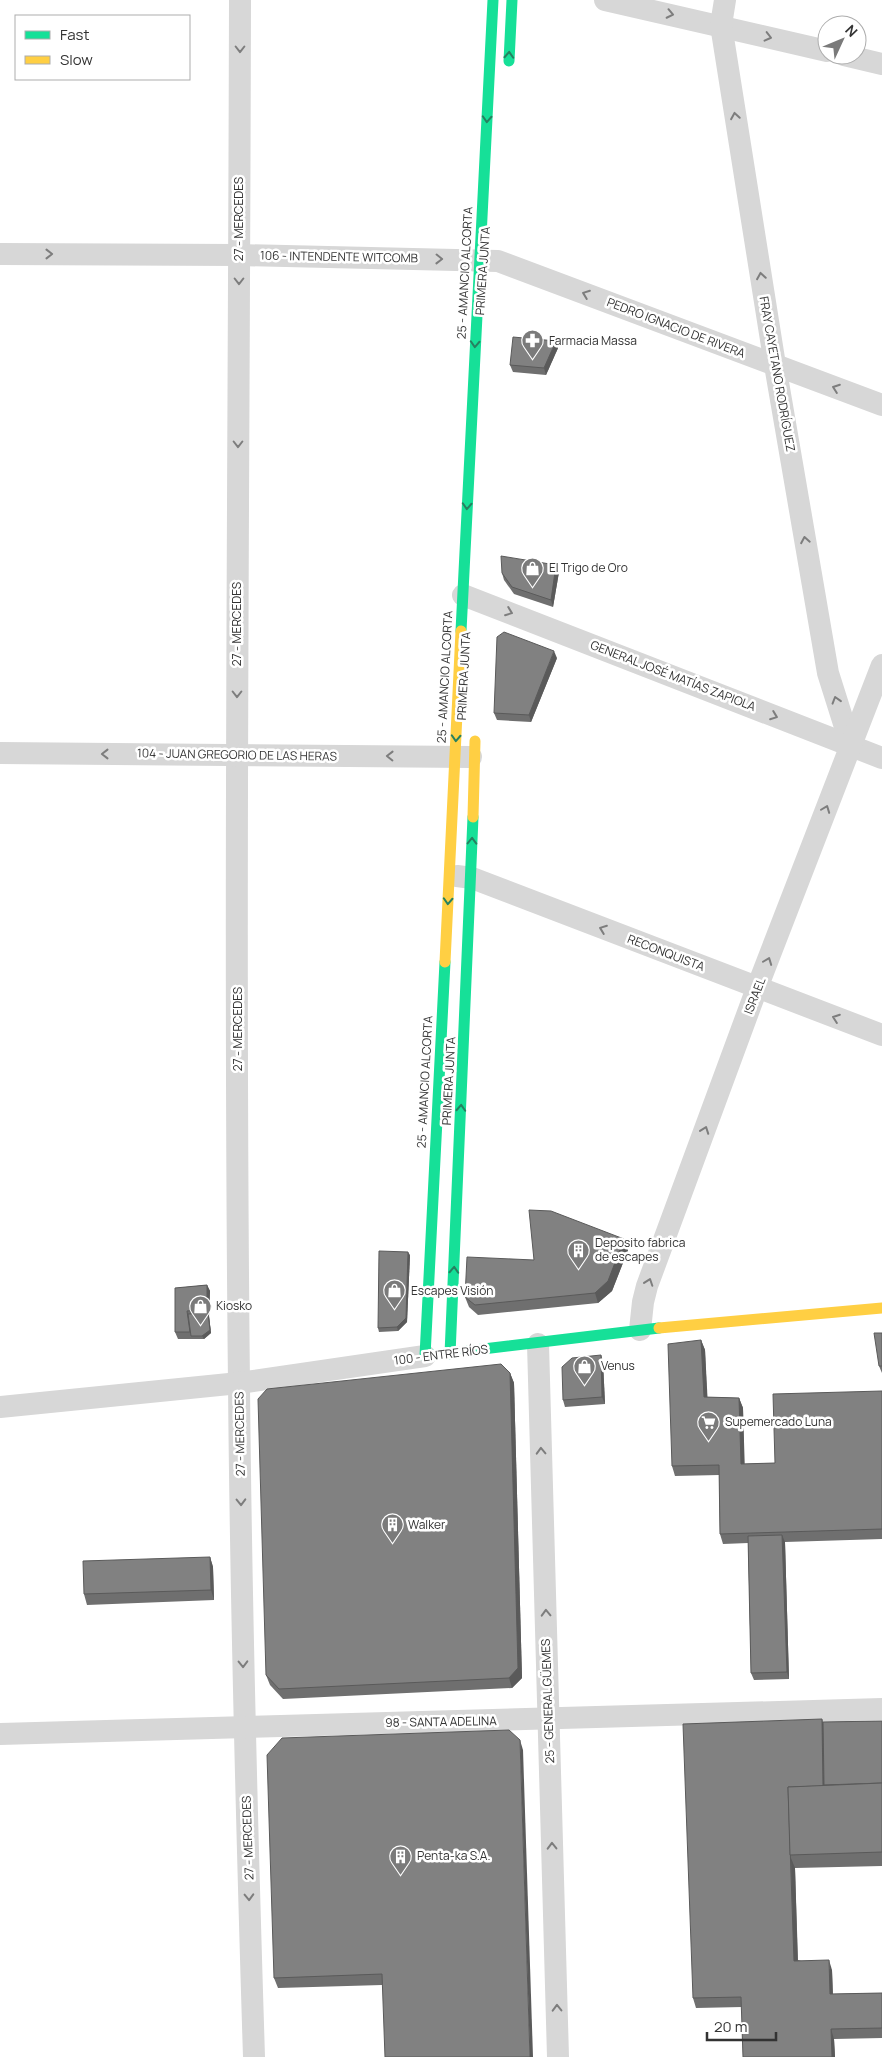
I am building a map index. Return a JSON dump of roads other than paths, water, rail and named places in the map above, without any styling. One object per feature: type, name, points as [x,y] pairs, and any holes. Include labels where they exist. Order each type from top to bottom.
[{"type":"main road","name":"25 - AMANCIO ALCORTA","points":[[425,1356],[449,875],[465,757],[477,599],[493,261],[493,0]]},
{"type":"main road","points":[[508,77],[512,0]]},
{"type":"main road","name":"PRIMERA JUNTA","points":[[450,1354],[472,878],[465,757],[476,728]]},
{"type":"main road","name":"100 - ENTRE RÍOS","points":[[425,1356],[538,1344],[640,1330],[882,1308]]},
{"type":"street","name":"27 - MERCEDES","points":[[240,0],[237,755],[239,1383],[244,1727],[254,2057]]},
{"type":"street","points":[[605,0],[721,25],[817,49]]},
{"type":"street","name":"FRAY CAYETANO RODRÍGUEZ","points":[[725,0],[721,25],[775,365],[828,673],[851,746]]},
{"type":"street","points":[[867,60],[882,64]]},
{"type":"street","name":"106 - INTENDENTE WITCOMB","points":[[0,254],[239,255],[493,261]]},
{"type":"street","name":"PEDRO IGNACIO DE RIVERA","points":[[493,261],[882,404]]},
{"type":"street","name":"GENERAL JOSÉ MATÍAS ZAPIOLA","points":[[477,599],[882,758]]},
{"type":"street","name":"ISRAEL","points":[[640,1330],[647,1286],[757,988],[882,665]]},
{"type":"street","name":"104 - JUAN GREGORIO DE LAS HERAS","points":[[0,753],[465,757]]},
{"type":"street","name":"RECONQUISTA","points":[[449,875],[472,878],[882,1035]]},
{"type":"street","name":"25 - GENERAL GÜEMES","points":[[538,1344],[558,2057]]},
{"type":"street","name":"100 - ENTRE RÍOS","points":[[0,1406],[239,1383],[425,1356]]},
{"type":"street","name":"98 - SANTA ADELINA","points":[[0,1734],[549,1720],[882,1709]]},
{"type":"place","name":"Farmacia Massa","points":[[533,360]]},
{"type":"place","name":"El Trigo de Oro","points":[[533,587]]},
{"type":"place","name":"Deposito fabrica de escapes","points":[[579,1269]]},
{"type":"place","name":"Escapes Visión","points":[[395,1310]]},
{"type":"place","name":"Kiosko","points":[[200,1325]]},
{"type":"place","name":"Venus","points":[[585,1385]]},
{"type":"place","name":"Supemercado Luna","points":[[709,1441]]},
{"type":"place","name":"Walker","points":[[392,1544]]},
{"type":"place","name":"Penta-ka S.A.","points":[[401,1875]]}]
